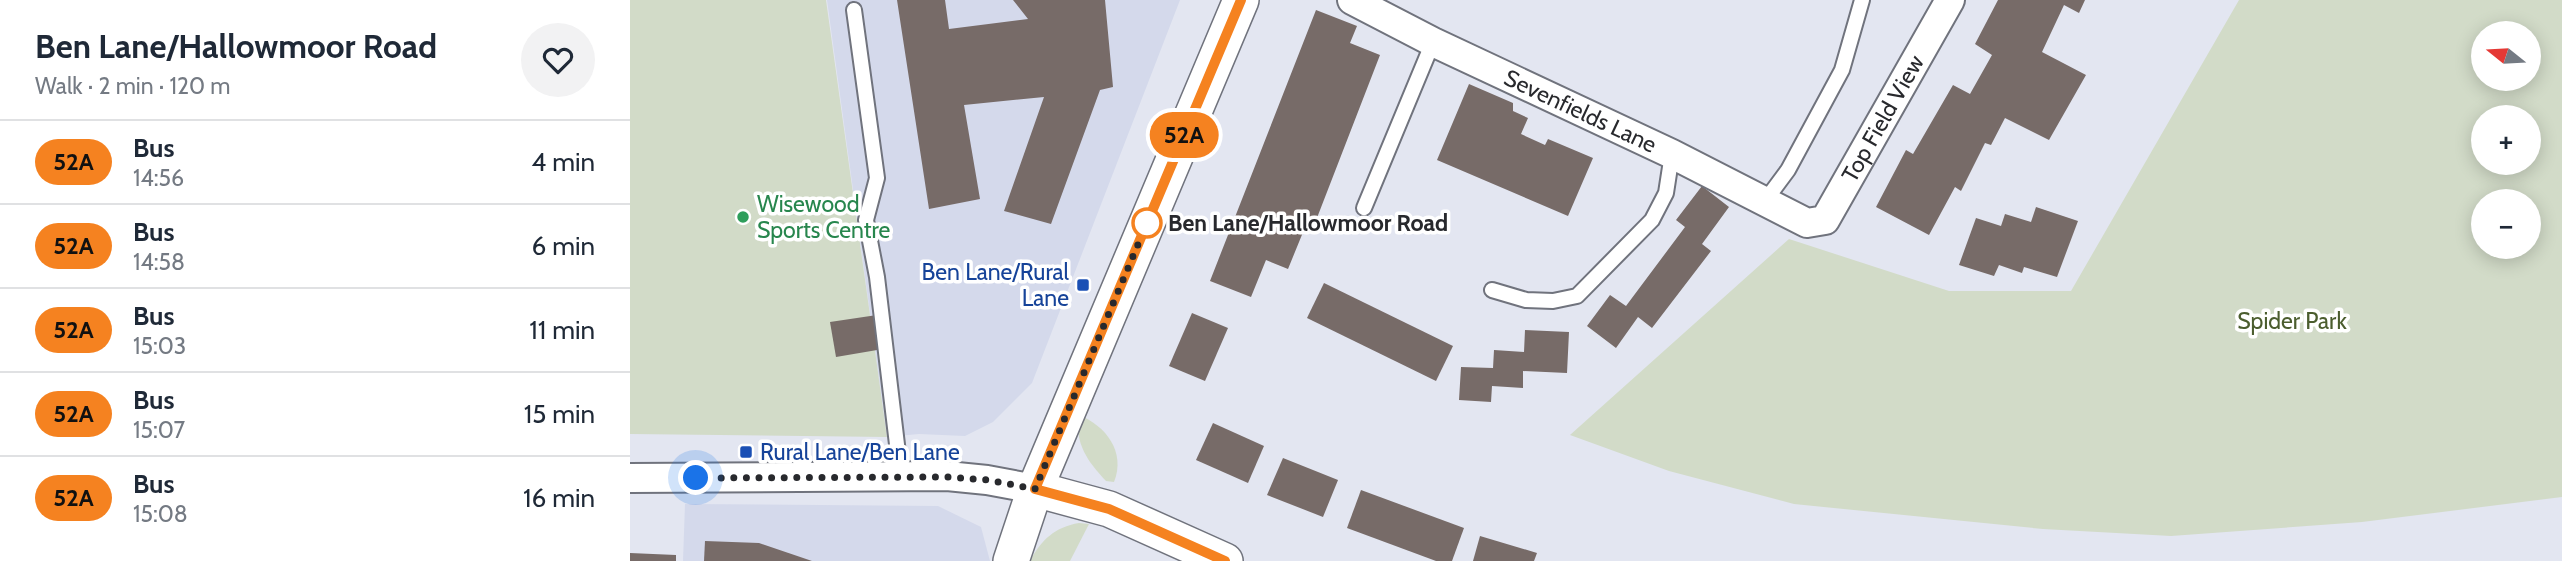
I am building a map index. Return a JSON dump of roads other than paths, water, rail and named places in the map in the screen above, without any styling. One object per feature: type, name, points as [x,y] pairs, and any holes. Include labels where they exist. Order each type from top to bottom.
[{"type":"street","points":[[1011,561],[1035,489],[1241,0]]},
{"type":"street","name":"Sevenfields Lane","points":[[1352,0],[1433,42],[1672,154],[1807,223]]},
{"type":"street","name":"Top Field View","points":[[1807,223],[1825,220],[1950,0]]},
{"type":"street","points":[[630,478],[947,477],[988,480],[1035,489],[1109,509],[1225,561]]},
{"type":"lane","points":[[1765,201],[1788,170],[1842,70],[1862,0]]},
{"type":"lane","points":[[854,10],[877,178],[866,220],[877,277],[901,478]]},
{"type":"lane","points":[[1364,208],[1433,42]]},
{"type":"lane","points":[[1492,290],[1526,300],[1553,301],[1577,296],[1651,220],[1666,193],[1672,154]]},
{"type":"place","name":"Wisewood Sports Centre","points":[[743,217]]},
{"type":"place","name":"Ben Lane/Hallowmoor Road","points":[[1147,223]]},
{"type":"place","name":"Ben Lane/Rural Lane","points":[[1083,285]]},
{"type":"place","name":"Rural Lane/Ben Lane","points":[[746,452]]},
{"type":"park label","name":"Spider Park","points":[[2292,321]]}]
